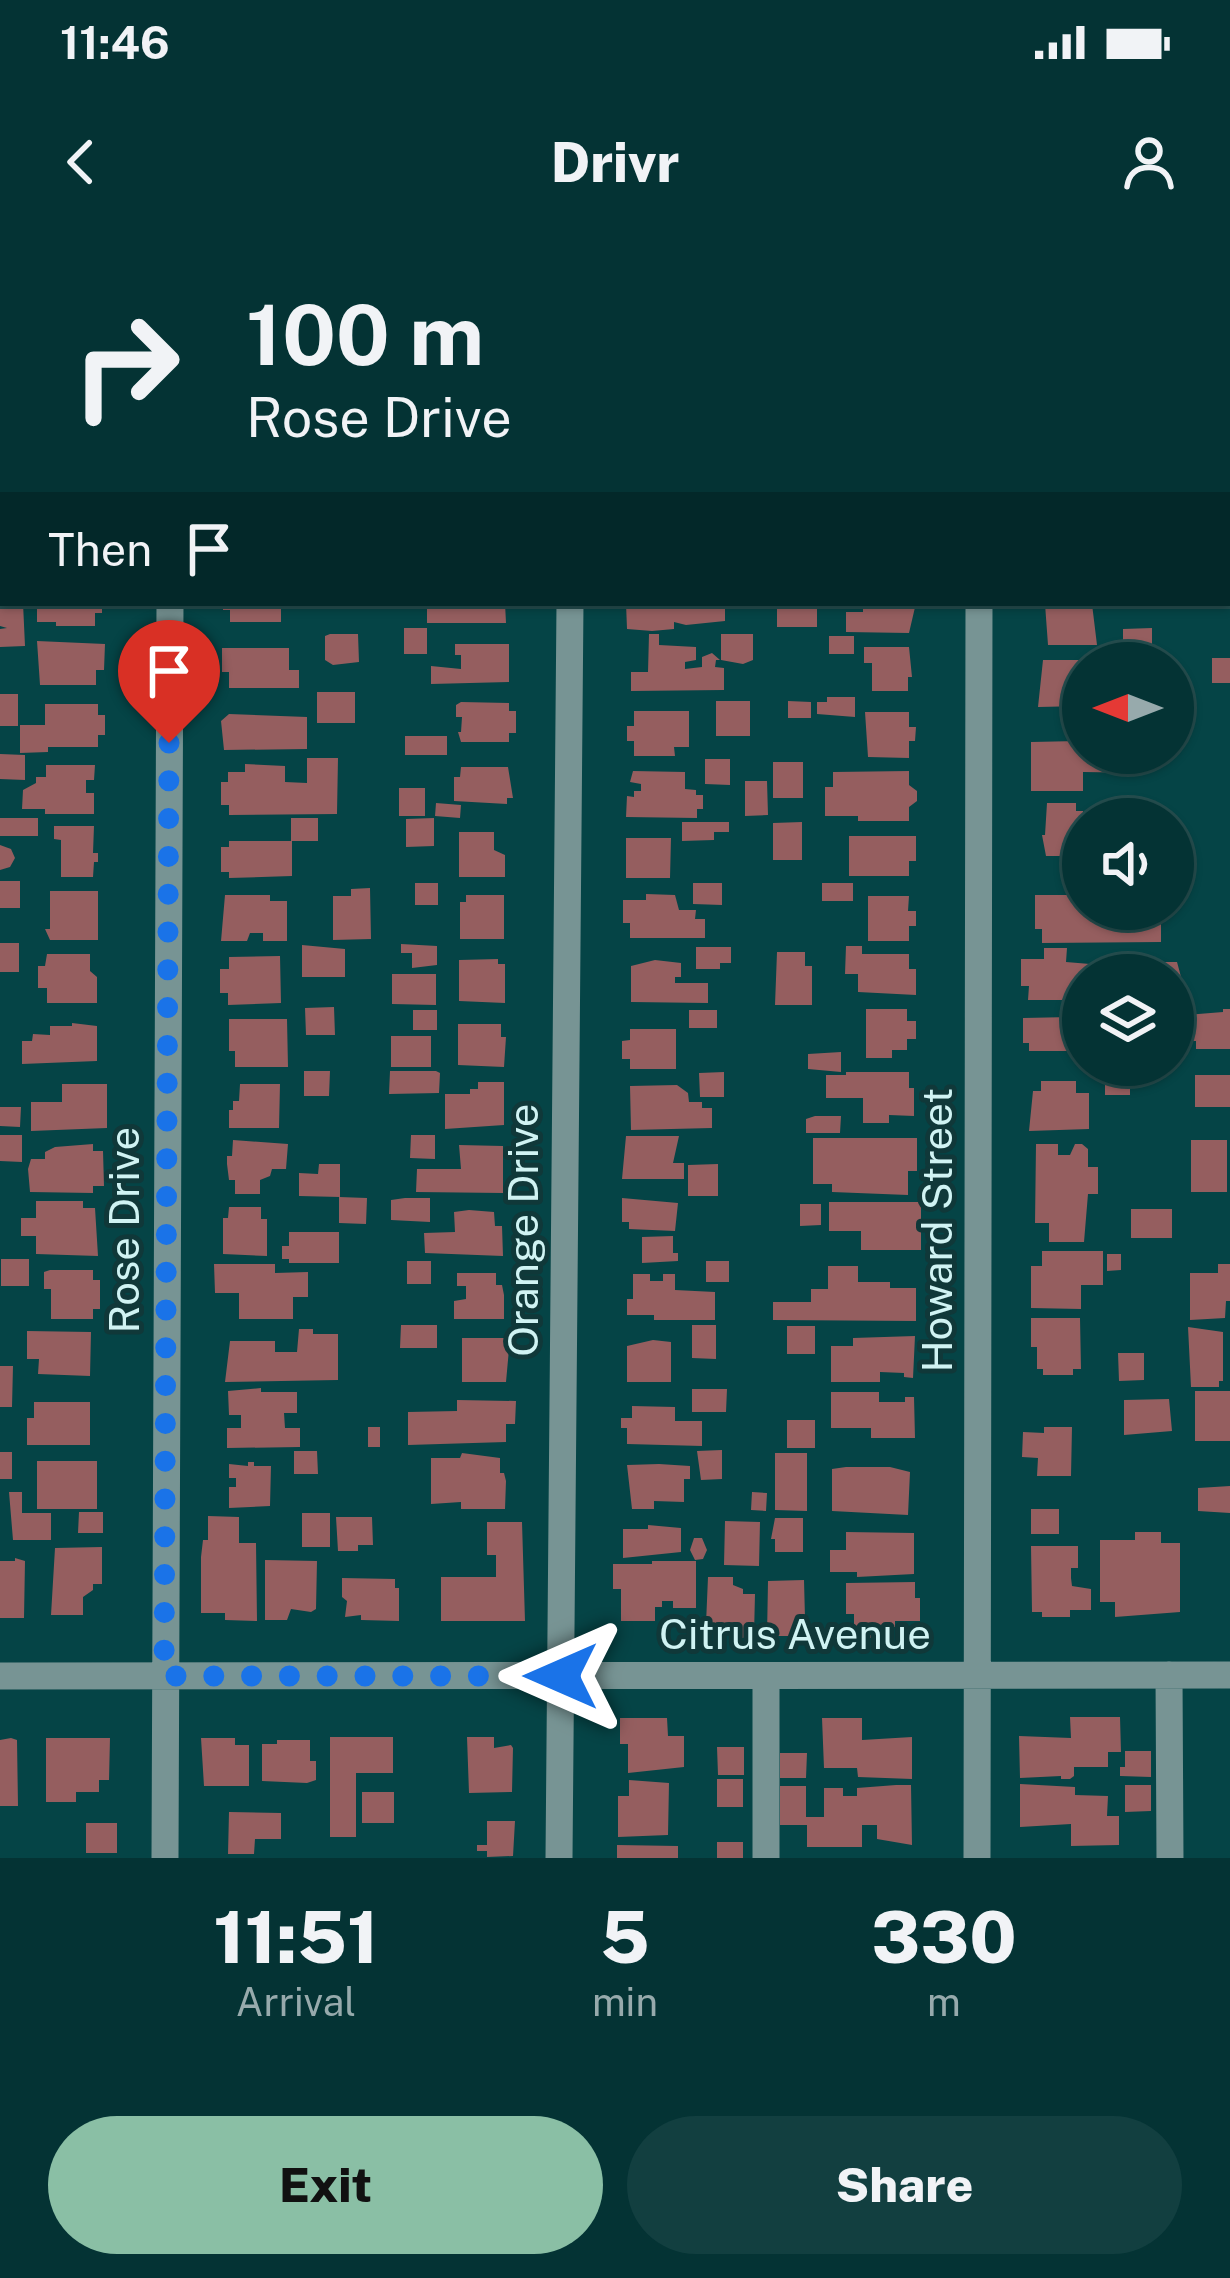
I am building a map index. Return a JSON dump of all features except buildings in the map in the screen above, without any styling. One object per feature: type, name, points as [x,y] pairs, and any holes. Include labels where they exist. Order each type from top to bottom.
[{"type":"street","name":"Rose Drive","points":[[165,1858],[170,606]]},
{"type":"street","name":"Orange Drive","points":[[560,1858],[570,606]]},
{"type":"street","name":"Howard Street","points":[[977,1858],[979,606]]},
{"type":"street","points":[[1168,1675],[1170,1858]]},
{"type":"street","name":"Citrus Avenue","points":[[0,1676],[1230,1675]]},
{"type":"street","points":[[766,1676],[766,1858]]},
{"type":"route","points":[[169,743],[164,1676],[561,1676]]}]
